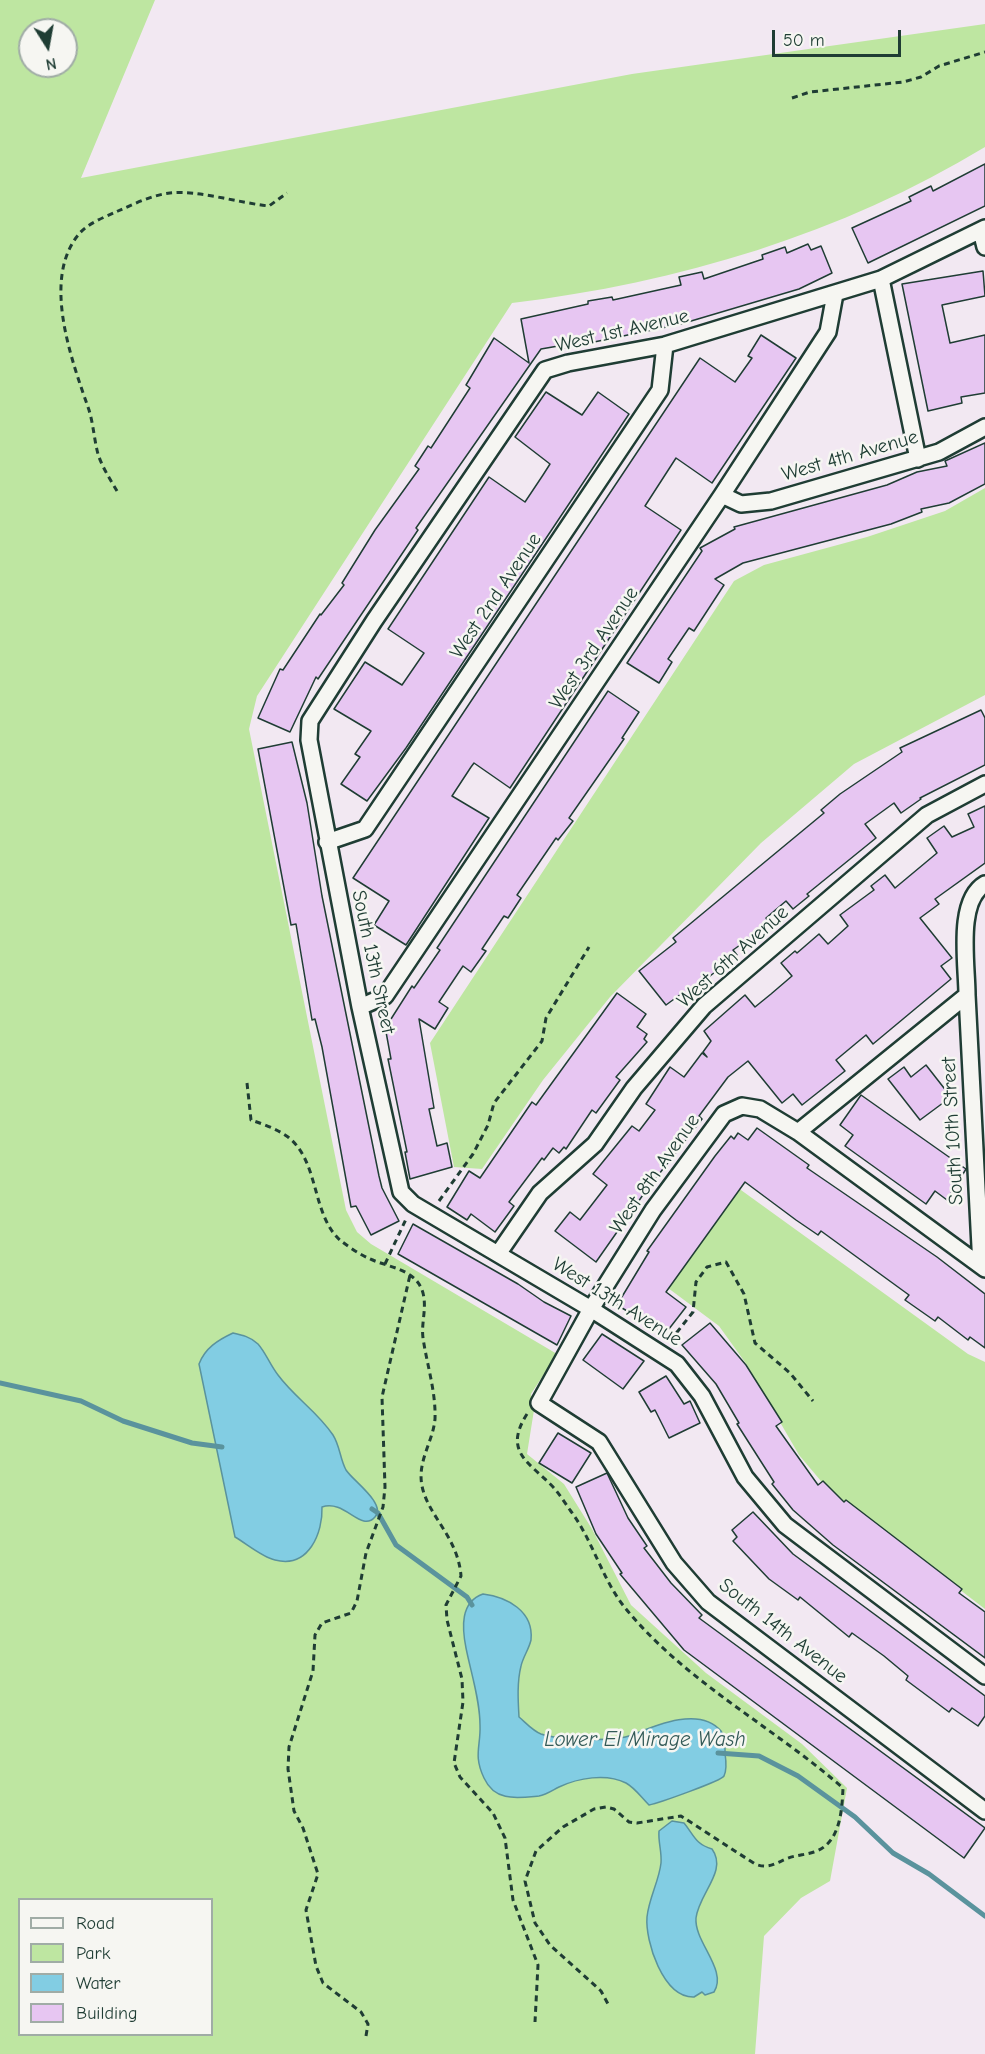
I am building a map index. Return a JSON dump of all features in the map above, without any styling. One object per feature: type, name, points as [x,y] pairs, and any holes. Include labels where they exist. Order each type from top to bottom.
[{"type":"street","points":[[983,229],[985,247]]},
{"type":"street","name":"West 1st Avenue","points":[[309,740],[310,721],[374,621],[545,370],[568,363],[664,345],[835,294],[881,279],[983,229]]},
{"type":"street","points":[[881,279],[918,459]]},
{"type":"street","name":"West 3rd Avenue","points":[[360,1007],[385,996],[722,495],[828,332],[835,294]]},
{"type":"street","name":"West 2nd Avenue","points":[[327,842],[365,829],[660,390],[664,345]]},
{"type":"street","name":"West 4th Avenue","points":[[722,495],[741,504],[771,501],[939,452],[985,427]]},
{"type":"street","name":"South 13th Street","points":[[309,740],[360,1007],[401,1192]]},
{"type":"street","name":"West 6th Avenue","points":[[498,1254],[540,1193],[595,1144],[634,1088],[704,1006],[927,815],[985,784]]},
{"type":"street","points":[[798,1132],[967,995],[968,904],[976,890],[985,884]]},
{"type":"street","name":"South 10th Street","points":[[967,995],[983,1268]]},
{"type":"street","name":"West 8th Avenue","points":[[540,1403],[591,1309],[653,1210],[724,1114],[742,1106],[760,1109],[798,1132],[983,1268]]},
{"type":"street","name":"West 13th Avenue","points":[[401,1192],[413,1203],[591,1309],[677,1364],[702,1396],[745,1477],[785,1525],[985,1676]]},
{"type":"street","name":"South 14th Avenue","points":[[540,1403],[599,1442],[674,1563],[708,1602],[985,1811]]},
{"type":"path","points":[[792,98],[810,92],[903,82],[921,77],[939,66],[985,52]]},
{"type":"path","points":[[117,491],[98,453],[91,417],[73,361],[62,306],[60,284],[63,266],[71,247],[80,233],[101,218],[159,195],[181,192],[269,206],[287,193]]},
{"type":"path","points":[[434,1216],[437,1203],[473,1154],[488,1125],[495,1102],[542,1041],[546,1018],[589,947]]},
{"type":"path","points":[[247,1083],[251,1120],[289,1138],[306,1161],[324,1216],[340,1240],[368,1258],[401,1269],[410,1275],[423,1291],[426,1309],[423,1336],[435,1421],[421,1467],[422,1487],[451,1539],[460,1565],[461,1576],[446,1605],[447,1620],[457,1655],[463,1702],[454,1763],[460,1777],[493,1813],[505,1838],[513,1900],[538,1965],[535,2022]]},
{"type":"path","points":[[385,1264],[413,1203]]},
{"type":"path","points":[[661,1352],[693,1312],[696,1282],[707,1267],[726,1262],[744,1294],[755,1344],[790,1373],[813,1401]]},
{"type":"path","points":[[366,2036],[368,2024],[361,2012],[323,1983],[316,1966],[306,1910],[318,1874],[303,1828],[294,1811],[288,1769],[289,1747],[313,1671],[315,1635],[322,1623],[351,1613],[357,1601],[366,1552],[383,1507],[385,1487],[382,1397],[410,1275]]},
{"type":"path","points":[[540,1403],[531,1409],[519,1427],[518,1445],[525,1462],[554,1488],[575,1517],[624,1607],[659,1644],[722,1698],[767,1727],[843,1788],[834,1837],[828,1844],[815,1852],[763,1867],[681,1816],[637,1823],[629,1822],[614,1809],[606,1807],[581,1816],[546,1840],[536,1851],[525,1881],[535,1923],[550,1945],[601,1991],[608,2004]]},
{"type":"green space","points":[[0,0],[155,0],[81,178],[632,74],[985,24],[985,147],[930,178],[874,205],[757,250],[697,268],[636,282],[512,303],[257,696],[249,729],[346,1210],[357,1232],[371,1244],[557,1354],[531,1394],[534,1410],[527,1454],[564,1484],[592,1529],[631,1605],[706,1673],[802,1744],[847,1788],[830,1881],[801,1898],[764,1936],[755,2054],[0,2054]]},
{"type":"green space","points":[[985,488],[985,695],[854,764],[761,843],[610,997],[543,1080],[482,1169],[454,1167],[430,1043],[734,581],[764,565],[867,537],[945,511]]},
{"type":"green space","points":[[734,1185],[968,1354],[985,1362],[985,1609],[826,1487],[799,1455],[747,1365],[719,1326],[668,1288]]},
{"type":"water","points":[[233,1333],[249,1338],[258,1344],[285,1383],[327,1426],[339,1448],[346,1470],[373,1499],[376,1506],[375,1517],[370,1521],[358,1519],[338,1507],[322,1507],[317,1537],[305,1554],[297,1559],[275,1560],[235,1537],[199,1364],[213,1345]]},
{"type":"water","points":[[483,1594],[510,1602],[523,1613],[528,1621],[531,1640],[520,1672],[518,1704],[519,1717],[532,1729],[549,1736],[600,1739],[624,1737],[678,1720],[702,1720],[712,1724],[724,1736],[726,1771],[724,1776],[702,1787],[649,1805],[626,1783],[601,1777],[575,1781],[539,1796],[507,1797],[494,1791],[484,1778],[479,1763],[479,1706],[464,1632],[466,1609],[470,1603]]},
{"type":"water","points":[[672,1821],[684,1823],[698,1842],[712,1849],[716,1857],[715,1874],[696,1918],[700,1937],[714,1965],[717,1983],[714,1992],[705,1995],[702,1992],[694,1997],[683,1995],[665,1978],[653,1953],[647,1927],[648,1910],[661,1863],[659,1831]]},
{"type":"building","points":[[985,164],[985,206],[868,263],[852,228],[911,201],[909,197],[931,186],[933,191]]},
{"type":"building","points":[[808,244],[811,250],[821,246],[832,273],[799,289],[681,324],[565,348],[564,345],[541,349],[416,528],[418,530],[318,679],[316,677],[290,732],[258,718],[280,669],[283,670],[320,614],[344,585],[342,583],[375,530],[419,469],[415,466],[428,446],[431,448],[470,388],[466,385],[494,338],[529,363],[521,319],[588,304],[588,301],[612,297],[613,300],[681,285],[679,277],[702,272],[704,279],[763,259],[762,255],[785,247],[787,253]]},
{"type":"building","points":[[983,271],[985,296],[942,305],[950,343],[985,335],[985,393],[961,397],[962,403],[928,411],[902,284]]},
{"type":"building","points":[[761,335],[796,358],[712,483],[676,458],[645,506],[681,530],[510,788],[474,763],[471,767],[452,796],[489,818],[406,945],[374,925],[389,901],[353,878],[700,358],[735,382],[752,358],[748,356]]},
{"type":"building","points":[[546,392],[582,415],[598,392],[629,414],[406,748],[367,801],[341,784],[360,757],[355,754],[371,731],[334,709],[365,662],[402,685],[424,653],[388,629],[489,477],[525,502],[550,464],[515,437]]},
{"type":"building","points":[[985,443],[985,484],[949,503],[921,509],[922,512],[891,524],[743,563],[715,579],[724,585],[694,631],[689,628],[668,659],[672,662],[659,683],[627,663],[702,551],[700,548],[735,529],[734,527],[887,485],[917,472],[947,466],[945,461]]},
{"type":"building","points":[[608,691],[639,712],[622,738],[624,739],[569,818],[573,821],[558,840],[556,838],[517,895],[521,898],[508,918],[504,916],[482,949],[486,951],[471,972],[463,966],[439,1002],[448,1008],[435,1029],[419,1019],[434,1108],[429,1109],[437,1146],[447,1143],[452,1167],[410,1179],[405,1152],[407,1152],[388,1059],[391,1059],[384,1021],[391,1019],[412,986],[414,988],[440,950],[437,948]]},
{"type":"building","points":[[981,710],[985,718],[985,765],[920,798],[901,813],[894,803],[865,824],[876,838],[807,894],[809,896],[793,909],[786,901],[766,918],[770,924],[733,950],[737,955],[701,983],[703,986],[685,1000],[681,994],[666,1005],[639,971],[676,942],[673,938],[824,813],[821,810],[840,794],[902,752],[900,748]]},
{"type":"building","points":[[292,742],[307,803],[322,896],[379,1176],[382,1188],[399,1221],[371,1235],[356,1206],[351,1207],[322,1047],[315,1019],[312,1020],[296,924],[291,925],[258,749]]},
{"type":"building","points":[[985,806],[985,863],[935,899],[939,904],[920,918],[952,958],[941,966],[951,979],[873,1044],[866,1035],[836,1060],[845,1071],[802,1105],[793,1094],[782,1103],[748,1061],[728,1077],[699,1116],[702,1119],[645,1192],[596,1262],[555,1231],[570,1212],[580,1220],[607,1185],[593,1174],[632,1126],[639,1131],[655,1110],[646,1104],[670,1067],[684,1077],[702,1053],[707,1057],[703,1052],[711,1041],[704,1031],[745,995],[755,1007],[792,976],[781,963],[819,934],[828,944],[848,926],[840,915],[874,890],[871,886],[885,875],[895,888],[937,853],[927,838],[944,826],[952,837],[974,827],[968,814]]},
{"type":"building","points":[[617,993],[646,1014],[637,1027],[647,1034],[644,1039],[647,1042],[616,1077],[620,1080],[596,1113],[592,1110],[566,1149],[564,1147],[559,1153],[553,1148],[544,1160],[542,1158],[509,1202],[514,1206],[495,1232],[471,1214],[467,1220],[447,1207],[469,1171],[480,1178],[532,1102],[536,1105]]},
{"type":"building","points":[[926,1065],[951,1097],[920,1120],[888,1079],[904,1067],[911,1077]]},
{"type":"building","points":[[861,1095],[966,1169],[947,1200],[935,1191],[926,1204],[845,1146],[853,1135],[840,1125]]},
{"type":"building","points":[[757,1128],[809,1165],[807,1168],[937,1257],[985,1294],[985,1348],[970,1337],[968,1340],[938,1317],[935,1321],[905,1300],[909,1295],[821,1231],[818,1235],[745,1182],[666,1292],[686,1307],[665,1334],[640,1316],[639,1318],[617,1305],[649,1252],[647,1251],[715,1156],[731,1136],[734,1139],[738,1133],[748,1140]]},
{"type":"building","points":[[413,1224],[571,1316],[557,1345],[398,1254]]},
{"type":"building","points":[[710,1323],[746,1365],[782,1422],[776,1426],[818,1485],[823,1481],[844,1502],[846,1500],[962,1589],[959,1593],[985,1612],[985,1658],[833,1545],[793,1510],[772,1484],[774,1482],[737,1424],[739,1423],[716,1384],[682,1345]]},
{"type":"building","points":[[602,1334],[644,1361],[623,1389],[583,1360]]},
{"type":"building","points":[[666,1376],[684,1404],[690,1401],[700,1423],[669,1438],[655,1410],[651,1412],[639,1392]]},
{"type":"building","points":[[558,1433],[591,1453],[572,1483],[539,1463]]},
{"type":"building","points":[[607,1473],[628,1518],[647,1546],[644,1548],[671,1583],[702,1615],[699,1618],[985,1828],[964,1858],[684,1650],[620,1574],[622,1573],[596,1534],[576,1487]]},
{"type":"building","points":[[753,1512],[793,1554],[985,1696],[985,1716],[978,1726],[952,1708],[949,1712],[906,1680],[908,1676],[884,1656],[852,1633],[849,1637],[800,1597],[798,1600],[769,1579],[733,1541],[737,1537],[732,1530]]},
{"type":"waterway","name":"Lower El Mirage Wash","points":[[0,1383],[81,1401],[123,1421],[192,1443],[222,1447]]},
{"type":"waterway","name":"Lower El Mirage Wash","points":[[372,1509],[378,1513],[396,1545],[467,1597],[472,1605]]},
{"type":"waterway","name":"Lower El Mirage Wash","points":[[718,1753],[759,1756],[798,1776],[855,1817],[893,1853],[929,1874],[985,1916]]}]
